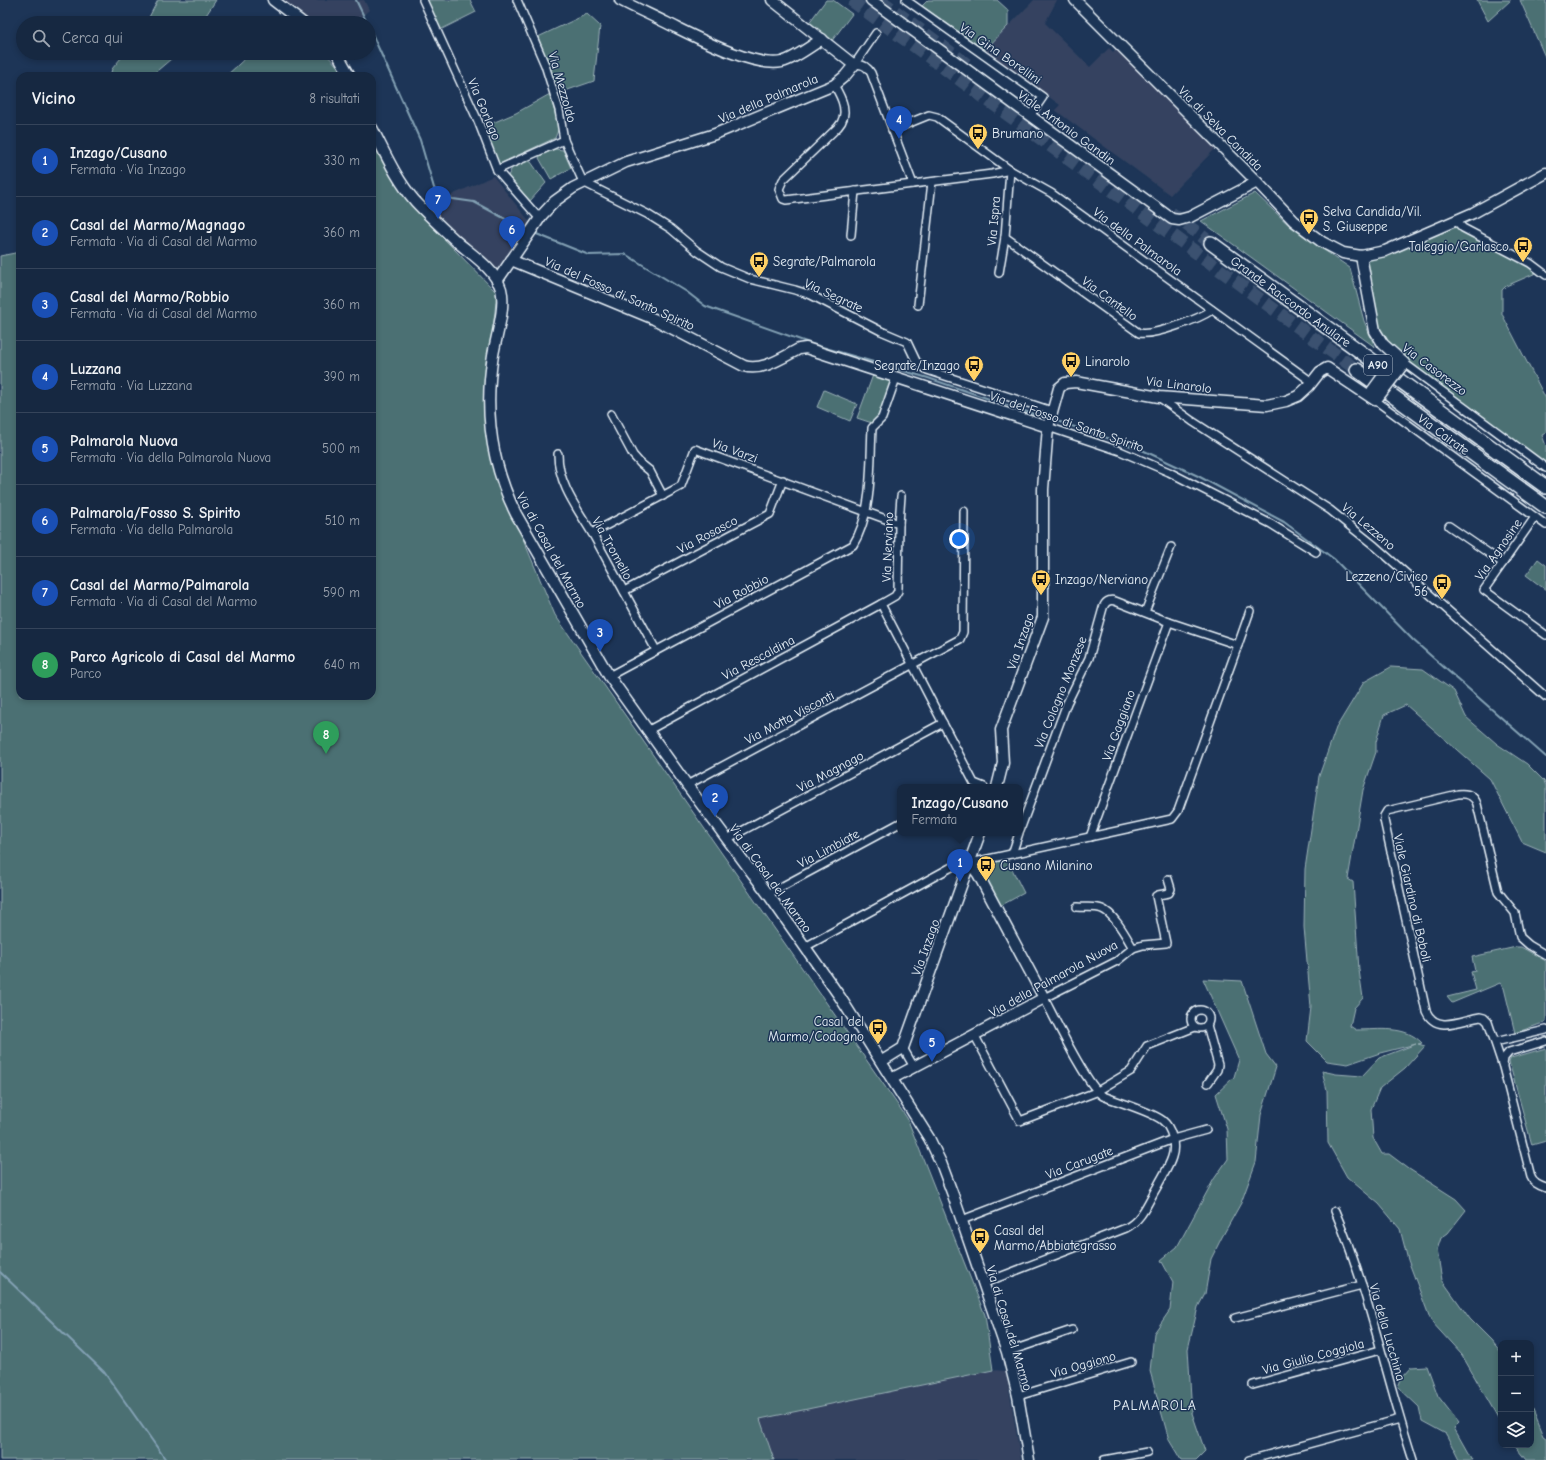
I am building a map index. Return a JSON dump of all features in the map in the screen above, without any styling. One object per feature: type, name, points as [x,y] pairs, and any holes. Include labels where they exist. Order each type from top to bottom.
[{"type":"highway","name":"Grande Raccordo Anulare","points":[[1211,243],[1546,487]]},
{"type":"highway","name":"A90","points":[[1357,370],[1546,507]]},
{"type":"street","points":[[273,0],[294,16]]},
{"type":"street","name":"Via Gorlago","points":[[423,0],[478,121],[497,170],[533,227]]},
{"type":"street","name":"Via Mezzoldo","points":[[517,0],[545,65],[559,110],[564,140],[583,182]]},
{"type":"street","points":[[620,0],[712,44],[741,56],[753,59],[774,62],[784,61],[822,39]]},
{"type":"street","points":[[772,0],[854,65],[862,65],[870,71],[913,184]]},
{"type":"street","name":"Viale Antonio Gandin","points":[[871,0],[1174,220],[1182,220],[1190,217],[1257,182]]},
{"type":"street","name":"Via Gina Borellini","points":[[906,0],[1043,97],[1030,116]]},
{"type":"street","name":"Via di Selva Candida","points":[[1075,0],[1294,221],[1322,242],[1343,253],[1360,256]]},
{"type":"street","points":[[834,85],[845,76],[854,65],[876,33]]},
{"type":"street","points":[[341,60],[348,72]]},
{"type":"street","name":"Via della Palmarola","points":[[497,281],[533,227],[562,195],[583,182],[636,159],[715,134],[834,85],[843,104],[844,111],[842,121],[838,127],[784,178],[780,184],[779,191],[782,199],[786,200],[932,182],[992,174],[1010,170],[1051,193],[1312,382]]},
{"type":"street","points":[[892,130],[929,115],[933,115],[1010,170]]},
{"type":"street","name":"Via di Casal del Marmo","points":[[376,136],[397,176],[413,199],[485,267],[497,281],[501,291],[502,302],[491,370],[488,410],[492,444],[502,482],[516,514],[609,676],[647,731],[768,894],[840,997],[893,1078],[933,1146],[944,1170],[962,1220],[1007,1352],[1018,1396],[1029,1460]]},
{"type":"street","points":[[497,170],[564,140]]},
{"type":"street","name":"Via Ispra","points":[[1000,273],[1005,237],[1010,170]]},
{"type":"street","points":[[1360,256],[1385,251],[1456,221],[1546,173]]},
{"type":"street","name":"Via Segrate","points":[[583,182],[647,214],[721,267],[750,279],[811,295],[881,331],[907,342],[916,361],[927,370],[1052,411]]},
{"type":"street","points":[[918,305],[932,182]]},
{"type":"street","points":[[851,235],[855,191]]},
{"type":"street","points":[[1456,221],[1463,228],[1530,263],[1546,275]]},
{"type":"street","name":"Via Cantello","points":[[1005,237],[1139,333],[1148,333],[1193,321],[1212,310]]},
{"type":"street","name":"Via Casorezzo","points":[[1360,256],[1375,331],[1381,342],[1399,362],[1546,468]]},
{"type":"street","name":"Via del Fosso di Santo Spirito","points":[[511,260],[654,319],[744,366],[759,368],[804,348],[1120,451],[1149,462],[1271,524],[1316,552]]},
{"type":"street","points":[[1374,396],[1399,362]]},
{"type":"street","name":"Via Linarolo","points":[[1048,427],[1059,388],[1063,384],[1071,382],[1151,394],[1159,397],[1246,404],[1271,404],[1292,399],[1303,392],[1320,372],[1326,368]]},
{"type":"street","name":"Via Cairate","points":[[1326,368],[1331,369],[1374,396],[1546,525]]},
{"type":"street","name":"Via Robbio","points":[[609,676],[852,545],[866,512],[872,428],[882,418],[896,378]]},
{"type":"street","name":"Via Lezzeno","points":[[1159,397],[1330,510],[1375,546],[1546,697]]},
{"type":"street","points":[[611,414],[633,455],[650,471],[663,496]]},
{"type":"street","name":"Via Inzago","points":[[998,784],[1003,767],[1002,730],[1043,617],[1043,489],[1048,427]]},
{"type":"street","name":"Via Varzi","points":[[592,533],[681,486],[695,449],[783,480],[898,524]]},
{"type":"street","name":"Via Tromello","points":[[558,454],[559,469],[563,483],[656,650]]},
{"type":"street","name":"Via Rosasco","points":[[624,591],[770,514],[783,480]]},
{"type":"street","name":"Via Nerviano","points":[[881,604],[892,598],[897,592],[898,524],[901,496]]},
{"type":"street","name":"Via Motta Visconti","points":[[687,785],[958,640],[962,634],[964,511]]},
{"type":"street","name":"Via Agnosine","points":[[1535,518],[1484,590],[1546,635]]},
{"type":"street","points":[[1449,526],[1503,563]]},
{"type":"street","points":[[1146,612],[1171,546]]},
{"type":"street","name":"Via Cologno Monzese","points":[[1023,824],[1067,703],[1087,663],[1104,605],[1108,601],[1112,600],[1170,622],[1238,645]]},
{"type":"street","points":[[881,604],[906,655],[944,723],[974,783]]},
{"type":"street","name":"Via Rescaldina","points":[[647,731],[881,604]]},
{"type":"street","points":[[805,947],[955,864],[964,862],[970,863],[1168,821],[1175,816],[1250,611]]},
{"type":"street","name":"Via Gaggiano","points":[[1090,837],[1170,622]]},
{"type":"street","name":"Via Magnago","points":[[727,840],[944,723]]},
{"type":"street","name":"Viale Giardino di Boboli","points":[[1546,955],[1529,945],[1520,937],[1514,913],[1498,892],[1477,804],[1473,796],[1468,794],[1458,794],[1387,810],[1384,820],[1428,1014],[1436,1021],[1446,1025],[1482,1017],[1489,1023],[1531,1177],[1534,1182],[1546,1188]]},
{"type":"street","name":"Via Limbiate","points":[[768,894],[897,825]]},
{"type":"street","name":"Via Inzago","points":[[903,1048],[979,836]]},
{"type":"street","name":"Via Cologno Monzese","points":[[1012,854],[1019,836]]},
{"type":"street","points":[[970,863],[978,874],[1096,1092],[1158,1118],[1168,1126],[1172,1139],[1173,1151],[1170,1163],[1143,1212],[1134,1223],[1126,1228],[984,1283]]},
{"type":"street","name":"Via della Palmarola Nuova","points":[[893,1078],[1117,960],[1133,948],[1143,945],[1166,943],[1156,896],[1169,893],[1171,889],[1168,879]]},
{"type":"street","points":[[1077,907],[1105,910],[1118,924],[1133,948]]},
{"type":"street","points":[[1196,1027],[1192,1022],[1191,1016],[1194,1012],[1200,1010],[1208,1014],[1209,1019],[1207,1025],[1218,1065],[1217,1070],[1208,1082]]},
{"type":"street","points":[[975,1036],[1020,1121],[1096,1092],[1131,1071],[1147,1046],[1196,1027],[1203,1028],[1207,1025]]},
{"type":"street","points":[[1495,1042],[1546,1030]]},
{"type":"street","points":[[1502,1067],[1504,1058],[1508,1052],[1546,1041]]},
{"type":"street","points":[[882,1061],[903,1048],[914,1067]]},
{"type":"street","name":"Via Carugate","points":[[962,1220],[1172,1139],[1206,1130]]},
{"type":"street","name":"Via della Lucchina","points":[[1335,1211],[1350,1246],[1413,1460]]},
{"type":"street","points":[[1235,1318],[1362,1285]]},
{"type":"street","points":[[1007,1352],[1072,1330]]},
{"type":"street","name":"Via Giulio Coggiola","points":[[1253,1385],[1380,1350]]},
{"type":"street","name":"Via Oggiono","points":[[1018,1396],[1131,1362]]},
{"type":"street","points":[[1249,1460],[1400,1418]]},
{"type":"street","points":[[1104,1460],[1147,1452]]},
{"type":"shaded area","points":[[281,0],[364,0],[369,10],[363,16],[302,16]]},
{"type":"shaded area","points":[[1034,0],[1057,0],[1045,23],[1090,67],[1109,48],[1113,52],[1116,48],[1216,148],[1170,195],[1055,110],[1060,105],[985,50]]},
{"type":"shaded area","points":[[493,176],[530,222],[496,271],[437,215],[452,195]]},
{"type":"shaded area","points":[[993,1370],[1006,1371],[1021,1460],[774,1460],[759,1419]]},
{"type":"green space","points":[[158,0],[216,0],[206,16],[150,16]]},
{"type":"green space","points":[[427,0],[470,0],[476,12],[440,30]]},
{"type":"green space","points":[[826,0],[833,0],[852,14],[831,42],[808,24]]},
{"type":"green space","points":[[928,0],[997,0],[1008,10],[1008,26],[985,50],[922,6]]},
{"type":"green space","points":[[1477,0],[1511,0],[1488,21]]},
{"type":"green space","points":[[1520,0],[1546,0],[1546,59]]},
{"type":"green space","points":[[587,14],[600,26],[594,81],[559,93],[538,37]]},
{"type":"green space","points":[[119,60],[170,60],[156,72],[111,72]]},
{"type":"green space","points":[[243,60],[332,60],[343,72],[230,72]]},
{"type":"green space","points":[[550,94],[559,128],[555,138],[499,164],[483,127],[516,113]]},
{"type":"green space","points":[[376,141],[412,204],[411,205],[497,293],[485,399],[492,465],[555,615],[907,1118],[985,1315],[993,1370],[760,1419],[774,1460],[0,1460],[0,256],[16,253],[16,700],[376,700]]},
{"type":"green space","points":[[555,149],[563,150],[571,168],[551,179],[539,158],[540,156]]},
{"type":"green space","points":[[528,161],[531,162],[546,183],[530,201],[508,176],[512,168]]},
{"type":"green space","points":[[1255,193],[1291,227],[1350,268],[1364,321],[1375,347],[1201,221]]},
{"type":"green space","points":[[1454,225],[1459,230],[1529,267],[1536,273],[1506,286],[1502,290],[1502,314],[1546,399],[1546,433],[1542,435],[1546,446],[1546,465],[1407,360],[1383,338],[1376,321],[1363,261]]},
{"type":"green space","points":[[873,375],[892,381],[875,424],[857,418]]},
{"type":"green space","points":[[824,390],[857,404],[850,421],[817,407]]},
{"type":"green space","points":[[1538,559],[1546,565],[1546,590],[1526,575]]},
{"type":"green space","points":[[1391,667],[1423,669],[1454,691],[1466,717],[1497,744],[1527,764],[1544,781],[1546,786],[1546,852],[1522,842],[1490,779],[1406,705],[1384,715],[1376,742],[1376,752],[1363,790],[1348,879],[1353,882],[1359,970],[1363,998],[1354,1008],[1350,1026],[1356,1030],[1383,1029],[1408,1033],[1422,1043],[1418,1044],[1425,1046],[1405,1068],[1380,1088],[1371,1109],[1373,1138],[1382,1154],[1389,1154],[1409,1169],[1456,1199],[1466,1210],[1448,1233],[1441,1238],[1437,1250],[1442,1280],[1470,1319],[1498,1348],[1498,1418],[1462,1355],[1431,1321],[1408,1260],[1400,1229],[1379,1204],[1347,1177],[1328,1143],[1327,1090],[1322,1071],[1336,1074],[1362,1076],[1379,1058],[1416,1044],[1380,1053],[1348,1064],[1327,1061],[1307,1041],[1311,1007],[1304,927],[1305,869],[1319,776],[1336,728],[1364,682]]},
{"type":"green space","points":[[1007,859],[1024,893],[1000,906],[984,877],[990,864]]},
{"type":"green space","points":[[1521,947],[1546,961],[1546,1022],[1515,1033],[1504,988],[1500,983],[1452,1003],[1447,997],[1476,990],[1471,972],[1475,971],[1472,957]]},
{"type":"green space","points":[[1203,979],[1242,981],[1266,1054],[1276,1067],[1261,1115],[1256,1162],[1241,1203],[1211,1259],[1205,1294],[1198,1307],[1188,1349],[1192,1413],[1205,1451],[1196,1460],[1181,1460],[1169,1440],[1150,1371],[1154,1333],[1170,1310],[1173,1282],[1161,1260],[1177,1247],[1214,1179],[1228,1159],[1227,1129],[1216,1094],[1234,1077],[1239,1060]]},
{"type":"green space","points":[[1546,1048],[1546,1141],[1532,1145],[1509,1062],[1511,1058]]},
{"type":"green space","points":[[1427,1366],[1438,1396],[1459,1423],[1454,1428],[1472,1460],[1459,1460],[1446,1434],[1422,1421],[1419,1407],[1398,1387],[1402,1377],[1411,1367]]},
{"type":"green space","points":[[1534,1414],[1543,1436],[1546,1438],[1546,1460],[1527,1460],[1517,1448],[1534,1448]]},
{"type":"waterway","points":[[356,0],[364,16]]},
{"type":"waterway","points":[[376,43],[420,140],[434,188],[439,194],[445,197],[474,202],[528,231]]},
{"type":"waterway","points":[[534,233],[589,255],[625,254],[687,292],[705,306],[812,344],[928,378],[1048,419]]},
{"type":"waterway","points":[[1054,420],[1140,449],[1198,476],[1284,522],[1334,559],[1413,640],[1546,757]]},
{"type":"waterway","points":[[0,1272],[104,1372],[166,1460]]},
{"type":"tunnel","points":[[851,0],[1357,370]]},
{"type":"tunnel","points":[[880,0],[969,66]]},
{"type":"tunnel","points":[[1171,213],[1211,243]]},
{"type":"place","name":"Luzzana","points":[[899,139]]},
{"type":"place","name":"Brumano","points":[[978,150]]},
{"type":"place","name":"Casal del Marmo/Palmarola","points":[[438,219]]},
{"type":"place","name":"Selva Candida/Vil. S. Giuseppe","points":[[1309,235]]},
{"type":"place","name":"Palmarola/Fosso S. Spirito","points":[[512,249]]},
{"type":"place","name":"Taleggio/Garlasco","points":[[1523,263]]},
{"type":"place","name":"Segrate/Palmarola","points":[[759,278]]},
{"type":"place","name":"Linarolo","points":[[1071,378]]},
{"type":"place","name":"Segrate/Inzago","points":[[974,382]]},
{"type":"place","name":"Inzago/Nerviano","points":[[1041,596]]},
{"type":"place","name":"Lezzeno/Civico 56","points":[[1442,600]]},
{"type":"place","name":"Casal del Marmo/Robbio","points":[[600,652]]},
{"type":"place","name":"Parco Agricolo di Casal del Marmo","points":[[326,754]]},
{"type":"place","name":"Casal del Marmo/Magnago","points":[[715,817]]},
{"type":"place","name":"Inzago/Cusano","points":[[960,882]]},
{"type":"place","name":"Cusano Milanino","points":[[986,882]]},
{"type":"place","name":"Casal del Marmo/Codogno","points":[[878,1045]]},
{"type":"place","name":"Palmarola Nuova","points":[[932,1062]]},
{"type":"place","name":"Casal del Marmo/Abbiategrasso","points":[[980,1254]]},
{"type":"district","name":"PALMAROLA","points":[[1155,1405]]}]
